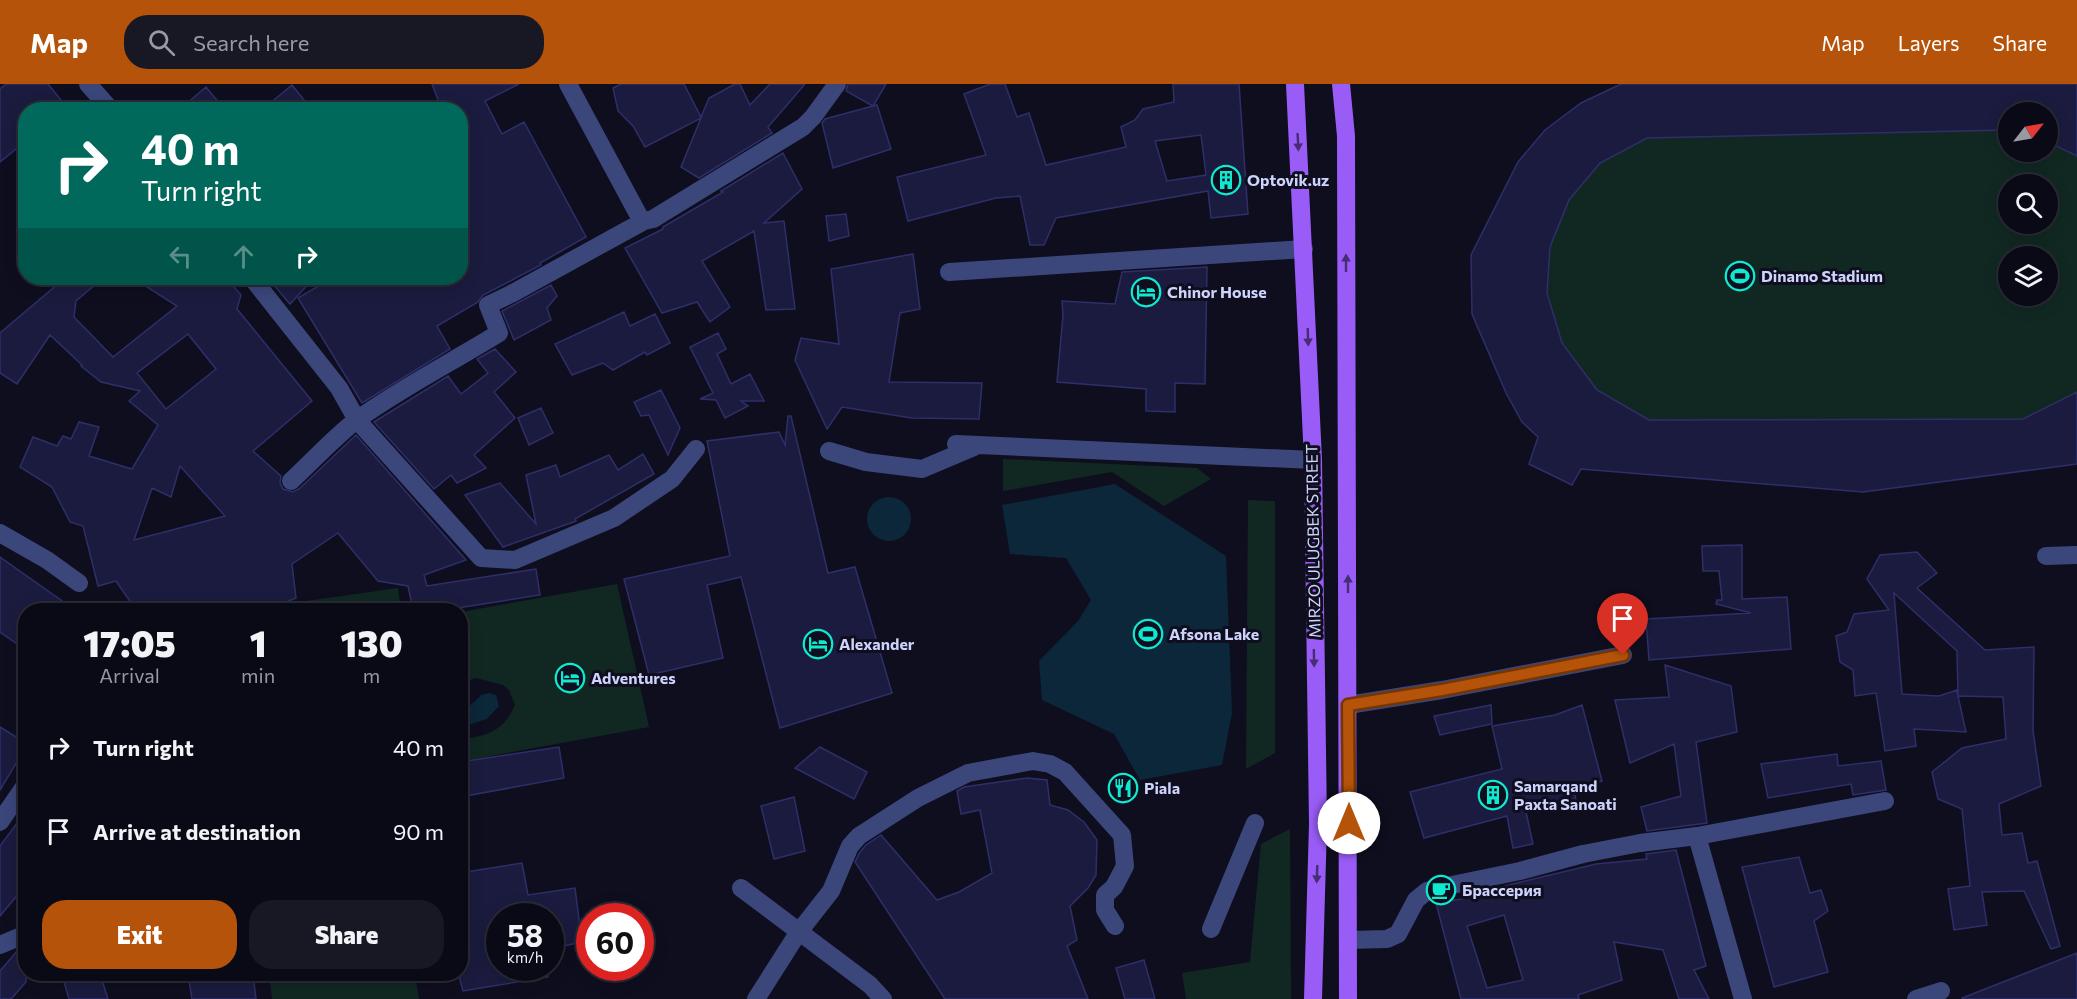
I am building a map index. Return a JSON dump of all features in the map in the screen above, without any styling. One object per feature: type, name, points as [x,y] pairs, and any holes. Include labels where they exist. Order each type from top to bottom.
[{"type":"main road","name":"MIRZO ULUGBEK STREET","points":[[1295,84],[1313,460],[1318,824],[1313,999]]},
{"type":"main road","name":"MIRZO ULUGBEK STREET","points":[[1341,84],[1346,147],[1348,999]]},
{"type":"street","points":[[88,84],[104,102]]},
{"type":"street","points":[[568,84],[639,216],[644,221]]},
{"type":"street","points":[[291,481],[357,420],[429,373],[459,358],[499,333],[488,305],[644,221],[653,219],[803,128],[837,84]]},
{"type":"street","points":[[949,272],[1304,249]]},
{"type":"street","points":[[258,285],[339,388],[357,420],[481,558],[514,560],[614,518],[672,479],[696,448]]},
{"type":"street","points":[[956,444],[1313,460]]},
{"type":"street","points":[[829,451],[866,462],[922,469],[979,445]]},
{"type":"street","points":[[0,533],[47,560],[79,583]]},
{"type":"street","points":[[2046,556],[2077,555]]},
{"type":"street","points":[[1348,705],[1442,690],[1623,655]]},
{"type":"street","points":[[756,999],[798,933],[831,891],[850,846],[859,836],[918,798],[968,774],[1033,761],[1050,764],[1065,772],[1122,836],[1125,866],[1114,887],[1105,895],[1105,910],[1115,926]]},
{"type":"street","points":[[0,822],[18,796]]},
{"type":"street","points":[[1349,940],[1387,939],[1398,934],[1416,900],[1427,891],[1520,871],[1583,854],[1640,843],[1697,836],[1886,801]]},
{"type":"street","points":[[1211,929],[1255,823]]},
{"type":"street","points":[[1697,836],[1743,999]]},
{"type":"street","points":[[741,888],[870,985],[883,999]]},
{"type":"street","points":[[0,945],[18,937]]},
{"type":"street","points":[[1916,999],[1941,991]]},
{"type":"green space","name":"Dinamo Stadium","points":[[1621,84],[2077,84],[2077,464],[1863,492],[1587,469],[1551,450],[1522,422],[1506,393],[1472,314],[1471,255],[1518,162],[1545,130],[1581,103]]},
{"type":"green space","points":[[1003,459],[1197,468],[1211,479],[1164,506],[1112,472],[1003,491]]},
{"type":"green space","points":[[1248,500],[1275,501],[1275,753],[1246,769]]},
{"type":"green space","points":[[617,584],[649,727],[469,760],[468,738],[481,736],[501,726],[515,705],[509,690],[503,685],[476,678],[468,680],[468,611]]},
{"type":"green space","points":[[398,588],[400,603],[299,603]]},
{"type":"green space","points":[[1290,829],[1291,999],[1186,999],[1182,973],[1250,962],[1261,844]]},
{"type":"green space","points":[[270,981],[416,981],[419,999],[272,999]]},
{"type":"water","name":"Afsona Lake","points":[[1115,484],[1226,556],[1232,713],[1222,765],[1140,780],[1114,734],[1042,700],[1039,661],[1078,621],[1091,600],[1066,558],[1010,554],[1002,505]]},
{"type":"water","points":[[889,497],[904,504],[911,519],[904,534],[889,541],[874,534],[867,519],[874,504]]},
{"type":"water","points":[[489,693],[496,695],[499,706],[487,719],[468,725],[468,707],[481,695]]},
{"type":"building","points":[[6,84],[48,84],[63,102],[18,102],[18,147],[0,162],[0,89]]},
{"type":"building","points":[[432,84],[519,84],[485,101],[502,134],[524,122],[586,237],[540,263],[541,265],[483,295],[478,302],[437,326],[450,349],[362,403],[298,298],[320,285],[468,285],[468,102],[439,102]]},
{"type":"building","points":[[621,84],[684,84],[701,117],[709,98],[735,84],[740,84],[750,105],[770,84],[805,84],[768,127],[772,133],[699,178],[681,167],[701,118],[645,147],[633,126],[618,111],[613,88]]},
{"type":"building","points":[[848,84],[886,84],[873,106],[846,91]]},
{"type":"building","points":[[990,84],[1005,84],[1017,117],[1029,113],[1046,165],[1126,147],[1121,127],[1135,120],[1143,109],[1174,102],[1173,84],[1239,84],[1248,214],[1211,218],[1208,191],[1056,218],[1044,245],[1030,245],[1020,196],[996,198],[908,221],[897,177],[986,155],[964,94]],"holes":[[[1201,135],[1206,175],[1167,181],[1155,141]]]},
{"type":"building","points":[[1621,84],[2077,84],[2077,156],[2058,147],[2058,102],[1998,102],[1998,130],[1647,138],[1600,163],[1569,200],[1550,247],[1547,293],[1562,343],[1597,390],[1649,420],[2023,419],[2077,392],[2077,464],[1863,492],[1581,469],[1572,485],[1529,464],[1538,437],[1522,422],[1506,393],[1472,314],[1471,255],[1518,162],[1545,130],[1581,103]]},
{"type":"building","points":[[292,85],[306,102],[272,102]]},
{"type":"building","points":[[206,87],[218,102],[188,102]]},
{"type":"building","points":[[877,105],[891,149],[833,168],[822,123],[825,119]]},
{"type":"building","points":[[783,153],[802,189],[764,223],[784,221],[795,309],[766,310],[754,231],[702,261],[730,307],[710,322],[697,302],[662,313],[625,248],[663,229]]},
{"type":"building","points":[[846,214],[849,236],[829,241],[826,216]]},
{"type":"building","points":[[913,254],[920,309],[900,313],[889,382],[982,383],[979,419],[912,418],[842,407],[827,429],[795,360],[801,338],[839,344],[831,269]]},
{"type":"building","points":[[1207,267],[1205,384],[1175,383],[1175,412],[1146,411],[1146,389],[1057,382],[1063,315],[1062,301],[1115,304],[1122,272]]},
{"type":"building","points":[[57,285],[95,285],[76,301],[74,317],[113,357],[177,306],[144,285],[232,285],[241,295],[237,309],[312,401],[253,451],[281,476],[280,483],[283,489],[293,492],[299,489],[356,435],[466,560],[424,575],[427,586],[536,569],[540,595],[468,606],[468,603],[412,603],[408,586],[378,581],[338,533],[292,564],[296,598],[284,603],[131,603],[116,581],[98,586],[83,526],[70,522],[52,487],[20,467],[33,437],[57,446],[63,436],[71,439],[79,422],[99,427],[89,456],[132,469],[158,425],[129,401],[140,391],[101,382],[50,335],[17,384],[0,373],[0,333]],"holes":[[[188,334],[216,369],[166,409],[137,373]],[[180,466],[225,516],[134,540],[152,488],[171,497]]]},
{"type":"building","points":[[274,285],[308,285],[290,304]]},
{"type":"building","points":[[551,285],[557,296],[547,308],[551,320],[514,340],[502,311]]},
{"type":"building","points":[[624,312],[630,326],[655,314],[670,343],[647,355],[645,352],[613,370],[603,363],[572,375],[555,344]]},
{"type":"building","points":[[718,333],[726,349],[717,354],[731,384],[750,374],[764,401],[741,401],[748,406],[725,418],[716,400],[700,399],[713,393],[690,347]]},
{"type":"building","points":[[495,349],[516,372],[494,392],[515,418],[474,455],[486,468],[457,483],[451,475],[434,489],[374,422],[448,376],[461,394],[488,373],[477,359]]},
{"type":"building","points":[[661,390],[680,428],[668,455],[649,415],[641,416],[634,402]]},
{"type":"building","points":[[541,408],[553,433],[529,445],[518,418]]},
{"type":"building","points":[[788,416],[791,416],[828,573],[855,567],[892,693],[780,728],[741,577],[707,585],[723,658],[649,675],[624,579],[730,556],[707,441],[779,432],[785,445]]},
{"type":"building","points":[[643,454],[654,474],[575,519],[576,521],[503,547],[465,495],[500,483],[536,524],[526,475],[556,465],[560,477],[609,455],[618,470]]},
{"type":"building","points":[[1742,545],[1742,599],[1787,597],[1791,649],[1649,660],[1646,619],[1751,613],[1716,604],[1717,600],[1722,600],[1719,571],[1703,571],[1702,546]]},
{"type":"building","points":[[1917,552],[1937,573],[1917,588],[1985,650],[2034,647],[2033,731],[2041,786],[1999,804],[2002,835],[2022,833],[2028,863],[2037,861],[2060,946],[2051,949],[2024,891],[1982,892],[1987,925],[1954,930],[1948,889],[1970,886],[1962,809],[1938,799],[1932,772],[1962,748],[2006,739],[2003,697],[1958,696],[1966,732],[1914,729],[1916,746],[1885,751],[1876,693],[1855,696],[1853,670],[1840,662],[1836,636],[1847,632],[1854,614],[1889,610],[1867,579],[1880,555]],"holes":[[[1894,593],[1957,651],[1958,695],[1957,690],[1939,696],[1902,694]]]},
{"type":"building","points":[[0,557],[65,603],[18,603],[18,644],[0,632]]},
{"type":"building","points":[[1665,665],[1731,686],[1737,732],[1696,742],[1707,823],[1647,831],[1641,807],[1681,796],[1674,744],[1630,763],[1615,700],[1669,697]]},
{"type":"building","points":[[1491,705],[1492,724],[1440,735],[1434,716]]},
{"type":"building","points":[[1582,705],[1602,781],[1573,789],[1576,799],[1526,812],[1533,844],[1513,848],[1507,816],[1424,838],[1410,792],[1502,769],[1492,726],[1555,715]]},
{"type":"building","points":[[0,727],[18,738],[18,760],[0,790]]},
{"type":"building","points":[[559,747],[564,778],[468,796],[468,761]]},
{"type":"building","points":[[820,747],[867,772],[854,799],[795,768]]},
{"type":"building","points":[[1837,754],[1838,766],[1881,761],[1886,790],[1853,795],[1851,784],[1768,798],[1761,764]]},
{"type":"building","points":[[1027,778],[1047,780],[1050,805],[1068,810],[1084,822],[1097,840],[1096,875],[1088,888],[1070,906],[1077,940],[1067,946],[1088,999],[945,999],[855,862],[866,845],[881,835],[937,900],[959,892],[992,873],[980,810],[961,814],[957,791],[964,787]]},
{"type":"building","points":[[794,797],[805,851],[774,859],[761,806]]},
{"type":"building","points":[[18,822],[18,895],[0,916],[0,846]]},
{"type":"building","points":[[1676,850],[1706,966],[1694,970],[1709,999],[1679,999],[1663,950],[1614,942],[1622,980],[1578,995],[1579,999],[1461,999],[1436,903],[1498,893],[1496,888],[1596,864],[1647,859],[1646,854]],"holes":[[[1504,915],[1523,980],[1487,988],[1467,926]]]},
{"type":"building","points":[[1799,857],[1810,893],[1821,890],[1828,911],[1814,921],[1828,972],[1774,987],[1742,867]]},
{"type":"building","points":[[522,863],[528,895],[575,888],[576,943],[564,946],[564,903],[486,903],[486,981],[524,981],[463,991],[460,981],[468,981],[468,872]]},
{"type":"building","points":[[18,950],[18,981],[26,982],[11,999],[0,999],[0,971]]},
{"type":"building","points":[[2077,953],[2077,999],[1962,999],[1962,998]]},
{"type":"building","points":[[1144,960],[1155,999],[1125,999],[1116,968]]},
{"type":"building","points":[[102,981],[108,999],[69,999],[64,982]]},
{"type":"building","points":[[189,981],[254,981],[256,999],[192,999]]},
{"type":"place","name":"Optovik.uz","points":[[1226,180]]},
{"type":"place","name":"Dinamo Stadium","points":[[1740,276]]},
{"type":"place","name":"Chinor House","points":[[1146,292]]},
{"type":"place","name":"Afsona Lake","points":[[1148,634]]},
{"type":"place","name":"Alexander","points":[[818,644]]},
{"type":"place","name":"Adventures","points":[[570,678]]},
{"type":"place","name":"Piala","points":[[1123,788]]},
{"type":"place","name":"Samarqand Paxta Sanoati","points":[[1493,795]]},
{"type":"place","name":"Брассерия","points":[[1441,890]]},
{"type":"route","points":[[1349,823],[1348,705],[1442,690],[1623,655]]}]
